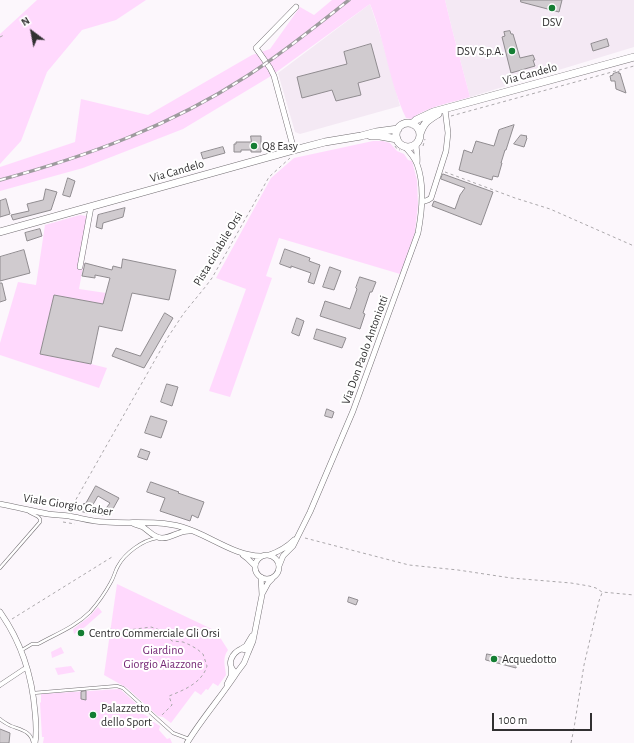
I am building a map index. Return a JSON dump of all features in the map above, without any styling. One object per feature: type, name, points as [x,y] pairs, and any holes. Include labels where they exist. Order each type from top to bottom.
[{"type":"street","points":[[293,154],[274,76],[256,48],[296,6]]},
{"type":"street","name":"Via Candelo","points":[[423,136],[422,127],[427,121],[446,113],[634,57]]},
{"type":"street","name":"Via Candelo","points":[[412,124],[416,120],[433,112],[446,113]]},
{"type":"street","points":[[430,204],[446,151],[448,133],[446,113]]},
{"type":"street","points":[[402,124],[412,124],[418,128],[423,136],[410,147],[403,148],[395,142],[398,129],[402,124]]},
{"type":"street","name":"Via Candelo","points":[[0,232],[293,154],[325,142],[398,129]]},
{"type":"street","name":"Via Candelo","points":[[361,136],[380,136],[395,142]]},
{"type":"street","name":"Via Don Paolo Antoniotti","points":[[416,143],[416,148],[420,156],[417,164]]},
{"type":"street","name":"Via Don Paolo Antoniotti","points":[[279,566],[283,556],[293,546],[310,512],[353,411],[418,233],[422,202],[420,180],[417,164],[414,158],[403,148]]},
{"type":"street","points":[[422,202],[431,198]]},
{"type":"street","points":[[80,267],[91,207]]},
{"type":"street","name":"Viale Giorgio Gaber","points":[[0,504],[48,514],[104,522],[144,522],[168,524],[201,534],[239,552],[249,555],[262,556]]},
{"type":"street","name":"Viale Giorgio Gaber","points":[[133,523],[160,538]]},
{"type":"street","points":[[160,538],[168,537],[178,532],[193,531]]},
{"type":"street","name":"Via Don Paolo Antoniotti","points":[[268,555],[276,553],[291,543],[298,536]]},
{"type":"street","name":"Viale Giorgio Gaber","points":[[239,552],[255,566]]},
{"type":"street","points":[[262,595],[268,583],[278,572],[279,566],[274,557],[268,555],[262,556],[257,560],[255,566],[256,572],[261,577],[267,579],[273,577]]},
{"type":"street","points":[[189,741],[244,663],[253,641],[262,595],[261,577]]},
{"type":"street","points":[[0,612],[15,636],[22,651],[31,681],[36,724],[34,743]]},
{"type":"street","points":[[223,693],[231,676],[231,659],[237,651],[246,646],[254,634]]},
{"type":"street","points":[[241,649],[247,650],[248,653]]},
{"type":"street","points":[[230,667],[235,672],[238,671]]},
{"type":"street","points":[[0,685],[24,669]]},
{"type":"lane","points":[[0,568],[40,522],[39,516],[33,515],[24,508]]},
{"type":"lane","points":[[22,651],[32,644],[38,644],[76,624],[89,613],[100,600],[111,584],[118,566],[123,559],[142,543],[160,538]]},
{"type":"lane","points":[[33,693],[117,686],[123,688],[173,733],[189,741]]},
{"type":"lane","points":[[0,719],[25,731],[34,743]]},
{"type":"path","points":[[0,37],[4,35]]},
{"type":"path","points":[[446,113],[634,66]]},
{"type":"path","points":[[420,156],[423,136]]},
{"type":"path","points":[[395,142],[398,150],[403,148]]},
{"type":"path","name":"Pista ciclabile Orsi","points":[[67,516],[168,337],[184,313],[212,278],[269,178],[293,154]]},
{"type":"path","points":[[440,170],[515,198],[550,209],[634,246]]},
{"type":"path","points":[[298,536],[409,565],[458,570],[511,578],[571,583],[596,588],[602,592],[634,595]]},
{"type":"path","points":[[7,622],[112,557]]},
{"type":"path","points":[[571,743],[584,665],[602,592]]},
{"type":"path","points":[[108,629],[121,631],[151,627],[160,630],[172,641],[183,642],[203,654],[207,666],[204,674],[189,688],[169,696],[172,705],[158,719]]},
{"type":"shaded area","name":"DSV S.p.A.","points":[[445,0],[634,0],[634,47],[470,97]]},
{"type":"shaded area","points":[[370,4],[382,40],[400,106],[300,134],[295,132],[278,73]]},
{"type":"green space","points":[[37,0],[146,0],[116,20],[82,30],[47,72],[21,141],[0,164],[0,34]]},
{"type":"green space","points":[[332,0],[445,0],[470,97],[432,108],[411,119],[406,118],[395,90],[380,32],[370,4],[271,76],[183,129],[83,168],[0,191],[0,167],[75,142],[81,99],[148,115],[252,55],[270,49],[300,7],[314,15]]},
{"type":"green space","points":[[373,141],[390,143],[397,151],[404,154],[408,160],[412,161],[417,180],[418,205],[415,232],[400,274],[279,238],[266,276],[272,278],[230,397],[209,391],[246,289],[216,278],[271,178],[294,158]]},
{"type":"green space","points":[[80,215],[92,217],[79,289],[106,293],[103,304],[54,295],[40,354],[107,368],[99,388],[0,355],[0,343],[18,282],[36,285],[45,225]]},
{"type":"green space","name":"Giardino Giorgio Aiazzone","points":[[117,584],[216,631],[228,650],[224,659],[226,675],[218,686],[213,683],[208,690],[206,689],[201,695],[195,691],[171,723],[163,717],[158,716],[127,688],[104,675]]},
{"type":"green space","points":[[98,607],[102,612],[85,627],[74,634],[73,629],[89,617]]},
{"type":"green space","points":[[61,647],[64,653],[52,658],[51,652]]},
{"type":"green space","points":[[71,666],[75,672],[58,675],[55,668]]},
{"type":"green space","name":"Palazzetto dello Sport","points":[[120,689],[141,708],[139,712],[153,719],[152,721],[160,726],[159,730],[167,739],[170,738],[172,743],[43,743],[44,737],[42,737],[40,703],[41,694]]},
{"type":"building","name":"DSV","points":[[521,0],[562,0],[559,12],[521,2]]},
{"type":"building","name":"DSV S.p.A.","points":[[510,31],[511,34],[513,34],[520,58],[533,55],[535,66],[511,73],[502,37],[505,36],[504,32]]},
{"type":"building","points":[[607,39],[609,46],[593,51],[591,44]]},
{"type":"building","points":[[371,44],[380,77],[358,83],[361,95],[336,101],[332,90],[302,98],[297,77],[347,64],[344,52]]},
{"type":"building","points":[[619,72],[626,93],[616,89],[615,81],[611,81],[610,76]]},
{"type":"building","points":[[514,125],[501,163],[498,177],[493,176],[492,180],[459,170],[464,150],[472,153],[476,141],[494,146],[499,130]]},
{"type":"building","points":[[521,135],[527,136],[524,147],[514,144]]},
{"type":"building","points":[[251,136],[261,136],[261,152],[241,150],[241,152],[234,152],[234,144],[236,144],[236,142],[251,142]]},
{"type":"building","points":[[223,147],[225,153],[203,159],[201,153]]},
{"type":"building","points":[[443,174],[493,192],[481,225],[432,206],[434,201],[455,209],[460,195],[465,188],[441,179]]},
{"type":"building","points":[[68,178],[75,181],[70,197],[63,195]]},
{"type":"building","points":[[46,189],[57,192],[51,210],[13,220],[11,215],[29,211],[27,204],[43,200]]},
{"type":"building","points":[[6,199],[10,214],[0,217],[0,201]]},
{"type":"building","points":[[125,208],[123,217],[103,223],[102,229],[96,227],[98,215]]},
{"type":"building","points":[[40,229],[42,236],[27,241],[25,233]]},
{"type":"building","points":[[285,249],[310,258],[309,261],[320,265],[314,284],[308,282],[311,273],[280,264]]},
{"type":"building","points":[[24,250],[30,273],[0,281],[0,257]]},
{"type":"building","points":[[123,259],[176,270],[169,300],[132,293],[122,331],[99,326],[91,364],[40,354],[54,295],[103,304],[110,278],[95,275],[95,278],[82,276],[85,263],[112,270],[113,266],[121,268]]},
{"type":"building","points":[[330,267],[341,271],[334,290],[323,287]]},
{"type":"building","points":[[360,277],[376,282],[372,292],[370,292],[363,313],[365,314],[360,329],[320,316],[325,301],[350,309]]},
{"type":"building","points":[[0,283],[2,283],[6,300],[0,302]]},
{"type":"building","points":[[165,313],[173,318],[144,368],[112,356],[116,348],[140,356]]},
{"type":"building","points":[[297,318],[304,321],[299,336],[292,333]]},
{"type":"building","points":[[317,329],[346,338],[342,348],[314,339]]},
{"type":"building","points":[[167,384],[178,387],[172,406],[161,402]]},
{"type":"building","points":[[327,409],[334,412],[332,418],[325,416]]},
{"type":"building","points":[[151,416],[167,421],[161,438],[145,433]]},
{"type":"building","points":[[141,449],[150,452],[147,460],[138,457]]},
{"type":"building","points":[[151,482],[204,502],[198,518],[192,515],[190,521],[160,511],[165,498],[147,492]]},
{"type":"building","points":[[96,486],[119,498],[109,516],[101,515],[110,503],[98,496],[88,513],[80,511]]},
{"type":"building","points":[[349,597],[358,600],[356,605],[348,602]]},
{"type":"building","points":[[487,654],[517,662],[516,668],[486,660]]},
{"type":"building","points":[[86,691],[86,700],[81,699],[81,692]]},
{"type":"building","points":[[0,729],[10,733],[9,743],[0,743]]},
{"type":"railway","points":[[0,180],[97,150],[158,125],[188,110],[247,76],[299,39],[349,0]]},
{"type":"place","name":"DSV","points":[[552,8]]},
{"type":"place","name":"DSV S.p.A.","points":[[512,51]]},
{"type":"place","name":"Q8 Easy","points":[[254,146]]},
{"type":"place","name":"Centro Commerciale Gli Orsi","points":[[81,633]]},
{"type":"place","name":"Acquedotto","points":[[494,659]]},
{"type":"place","name":"Palazzetto dello Sport","points":[[93,715]]}]
